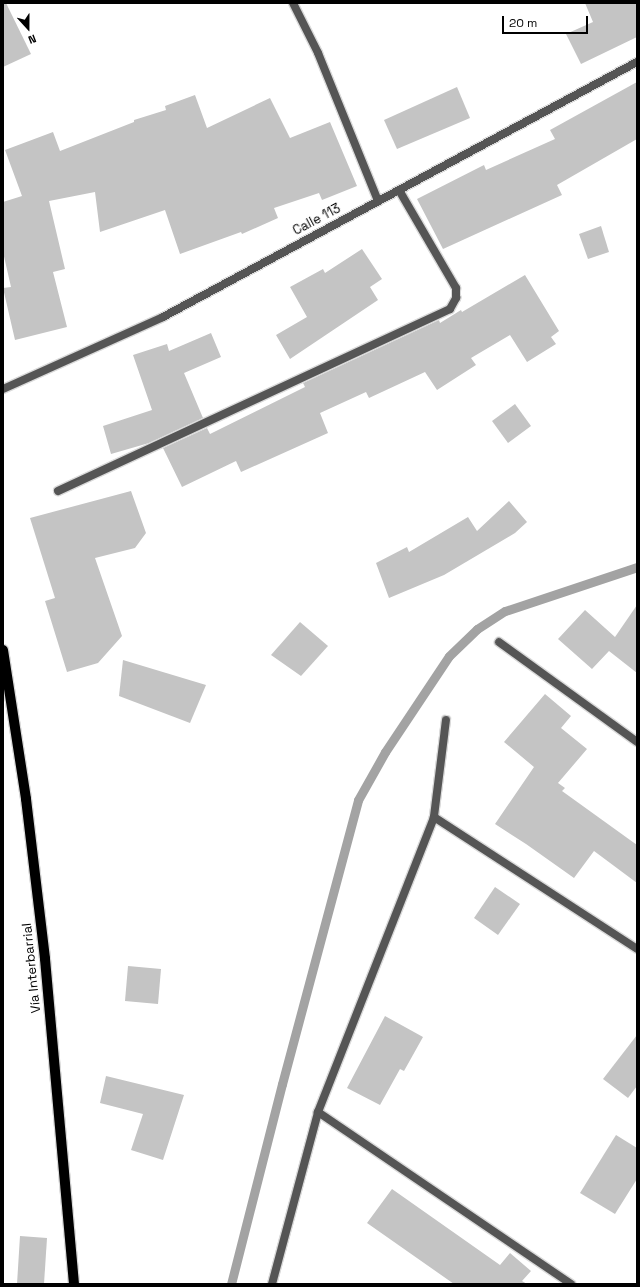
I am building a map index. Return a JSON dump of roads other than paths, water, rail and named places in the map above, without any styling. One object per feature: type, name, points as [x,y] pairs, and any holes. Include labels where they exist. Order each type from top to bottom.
[{"type":"main road","name":"Vía Interbarrial","points":[[3,650],[26,799],[45,959],[74,1284]]},
{"type":"street","points":[[293,3],[318,53],[378,201]]},
{"type":"street","name":"Calle 113","points":[[3,389],[163,317],[637,62]]},
{"type":"street","points":[[58,491],[450,309],[456,298],[456,288],[399,190]]},
{"type":"street","points":[[499,642],[637,742]]},
{"type":"street","points":[[272,1284],[318,1112],[434,817],[446,720]]},
{"type":"street","points":[[434,817],[637,949]]},
{"type":"street","points":[[318,1112],[571,1284]]},
{"type":"waterway","points":[[231,1284],[282,1084],[358,800],[385,752],[449,656],[477,629],[505,611],[637,567]]}]
